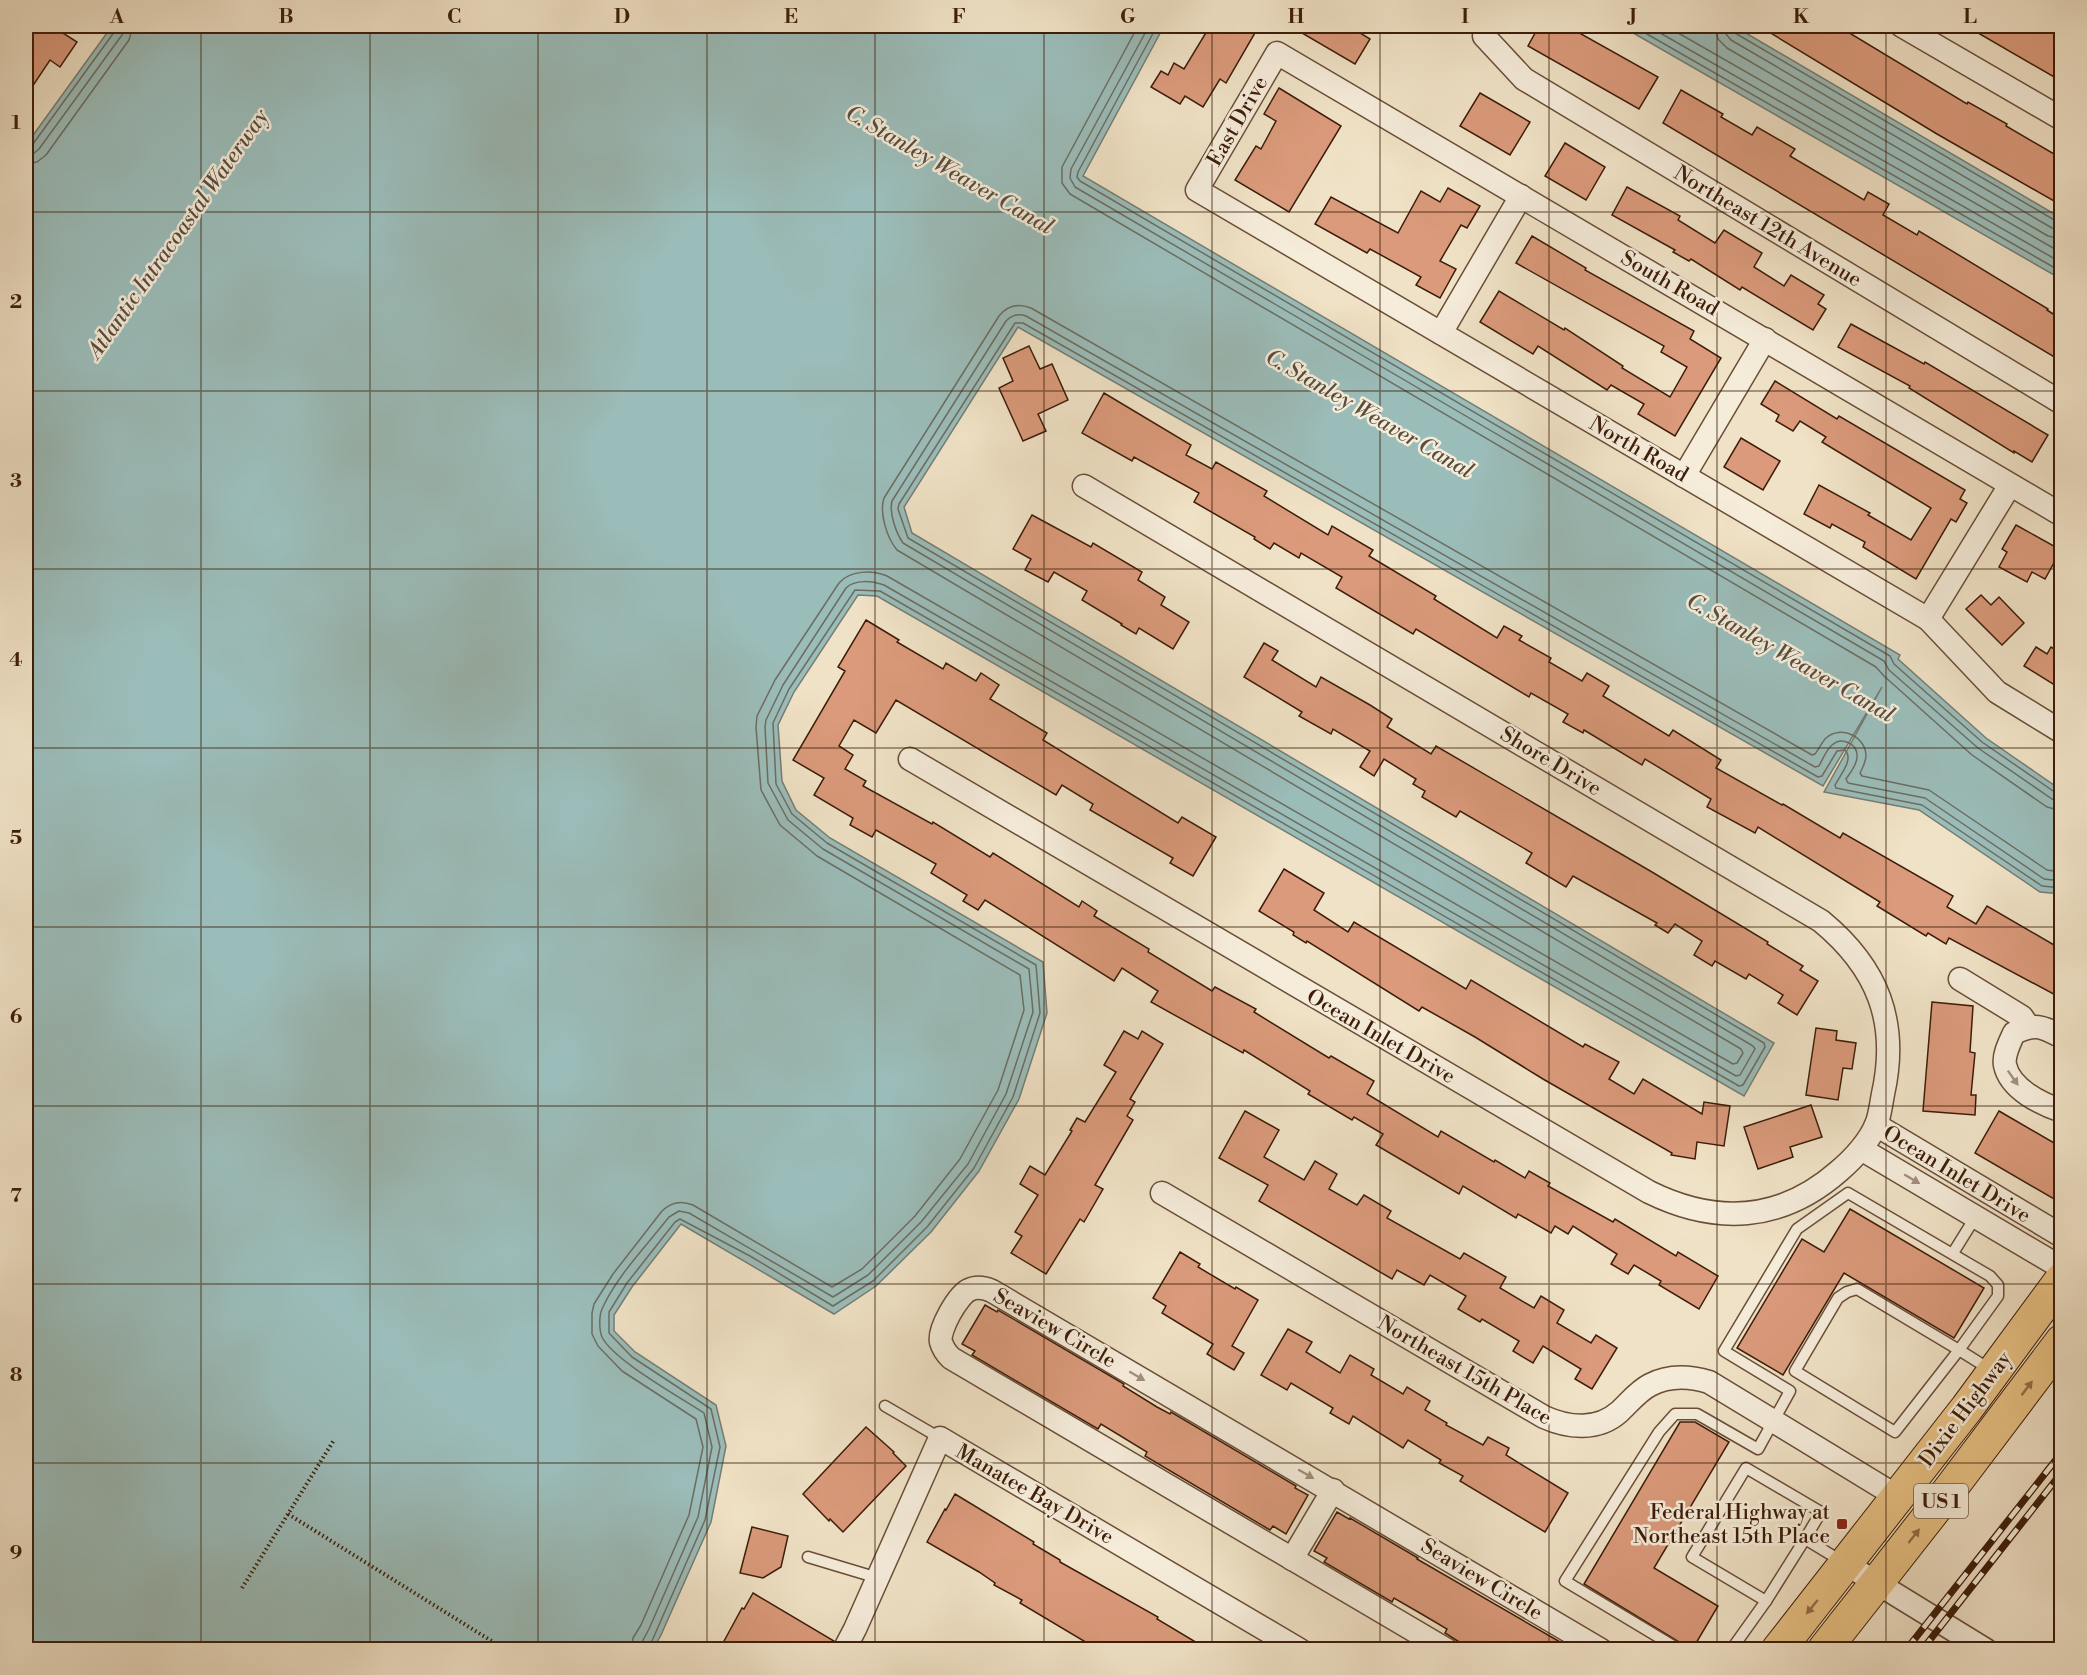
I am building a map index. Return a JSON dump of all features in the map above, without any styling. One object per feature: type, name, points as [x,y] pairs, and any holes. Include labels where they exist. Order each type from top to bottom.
[{"type":"main road","name":"Dixie Highway","points":[[1778,1650],[1994,1372],[2061,1279]]},
{"type":"main road","name":"Dixie Highway","points":[[1824,1650],[2061,1341]]},
{"type":"street","points":[[1902,26],[2061,119]]},
{"type":"street","name":"Northeast 12th Avenue","points":[[1484,36],[1524,79],[2061,404]]},
{"type":"street","name":"East Drive","points":[[1197,190],[1277,53]]},
{"type":"street","name":"South Road","points":[[1277,53],[2061,515]]},
{"type":"street","name":"North Road","points":[[1197,190],[1928,619],[1997,692],[2061,732]]},
{"type":"street","points":[[1441,333],[1521,196]]},
{"type":"street","points":[[1684,476],[1765,339]]},
{"type":"street","points":[[1928,619],[2010,485]]},
{"type":"street","name":"Shore Drive","points":[[1084,486],[1821,921],[1842,938],[1859,959],[1873,982],[1886,1020],[1888,1074],[1876,1125]]},
{"type":"street","name":"Ocean Inlet Drive","points":[[910,759],[1673,1204],[1699,1211],[1726,1214],[1752,1213],[1779,1207],[1804,1197],[1826,1183],[1861,1149],[1876,1125],[2061,1236]]},
{"type":"street","points":[[1960,979],[2022,1017],[2028,1026]]},
{"type":"street","points":[[2061,1037],[2045,1028],[2028,1026],[2014,1033],[2006,1053],[2005,1064],[2011,1080],[2033,1098],[2061,1111]]},
{"type":"street","name":"Ocean Inlet Drive","points":[[1861,1149],[2061,1268]]},
{"type":"street","name":"Northeast 15th Place","points":[[1162,1193],[1558,1424],[1588,1426],[1603,1422],[1616,1414],[1649,1385],[1663,1379],[1694,1378],[1709,1382],[1898,1497]]},
{"type":"street","name":"Seaview Circle","points":[[1448,1650],[1423,1643],[1292,1559],[951,1358],[941,1342],[941,1331],[961,1297],[967,1290],[976,1287],[992,1291],[1601,1650]]},
{"type":"street","name":"Manatee Bay Drive","points":[[844,1650],[940,1438],[1300,1650]]},
{"type":"street","points":[[1292,1559],[1332,1490]]},
{"type":"street","points":[[1846,1564],[1986,1650]]},
{"type":"lane","points":[[1790,1391],[1724,1352],[1797,1228],[1848,1193],[1990,1276],[1998,1285],[1998,1296],[1895,1432],[1795,1371]]},
{"type":"lane","points":[[1953,1254],[1976,1216]]},
{"type":"lane","points":[[1766,1601],[1692,1557],[1774,1421],[1790,1391],[1795,1371],[1838,1298],[1857,1289],[1994,1372]]},
{"type":"lane","points":[[885,1406],[940,1438]]},
{"type":"lane","points":[[1680,1650],[1565,1581],[1659,1432],[1675,1414],[1697,1414],[1758,1449]]},
{"type":"lane","points":[[1731,1650],[1766,1601],[1821,1512],[1746,1468]]},
{"type":"lane","points":[[1805,1539],[1846,1564]]},
{"type":"lane","points":[[808,1557],[878,1578]]},
{"type":"path","points":[[242,1588],[334,1440]]},
{"type":"path","points":[[288,1514],[506,1650]]},
{"type":"water","points":[[112,26],[1164,26],[1083,176],[1900,655],[1898,659],[1986,738],[2061,790],[2061,894],[2040,892],[1919,810],[1824,792],[1882,687],[1823,786],[1018,327],[904,507],[912,533],[1774,1043],[1744,1096],[877,596],[858,595],[794,692],[778,725],[782,781],[796,810],[830,838],[1043,962],[1047,1013],[1019,1099],[979,1171],[931,1232],[876,1286],[834,1314],[681,1224],[632,1287],[614,1315],[614,1331],[635,1352],[716,1405],[726,1446],[711,1522],[653,1649],[26,1649],[26,145]]},
{"type":"water","points":[[1621,26],[1734,26],[2061,218],[2061,279]]},
{"type":"building","points":[[26,26],[52,26],[77,42],[60,67],[50,60],[26,96]]},
{"type":"building","points":[[1210,26],[1259,26],[1226,83],[1220,79],[1203,107],[1185,96],[1180,104],[1151,87],[1161,71],[1168,75],[1174,63],[1184,69]]},
{"type":"building","points":[[1290,26],[1361,26],[1357,31],[1370,39],[1355,64]]},
{"type":"building","points":[[1539,26],[1567,26],[1658,77],[1639,109],[1528,46]]},
{"type":"building","points":[[1759,26],[1838,26],[1967,104],[1968,102],[2007,124],[2006,126],[2061,158],[2061,205],[1937,134]]},
{"type":"building","points":[[1966,26],[2043,26],[2061,37],[2061,81]]},
{"type":"building","points":[[1279,88],[1341,126],[1289,212],[1235,180],[1256,146],[1261,149],[1276,121],[1264,114]]},
{"type":"building","points":[[1681,90],[1723,114],[1721,117],[1752,135],[1757,127],[1795,149],[1790,156],[1864,200],[1868,192],[1889,204],[1883,215],[1917,235],[1919,231],[2048,309],[2061,319],[2061,361],[1663,123]]},
{"type":"building","points":[[1480,93],[1530,122],[1510,155],[1460,126]]},
{"type":"building","points":[[1565,143],[1605,167],[1586,200],[1545,176]]},
{"type":"building","points":[[1627,187],[1680,216],[1678,220],[1715,243],[1724,230],[1762,253],[1754,267],[1784,286],[1791,275],[1824,295],[1818,304],[1826,309],[1813,330],[1742,287],[1740,290],[1691,259],[1689,261],[1673,252],[1675,250],[1612,215]]},
{"type":"building","points":[[1448,188],[1480,206],[1467,228],[1461,225],[1440,261],[1456,269],[1440,298],[1416,285],[1421,277],[1370,249],[1367,253],[1315,224],[1331,197],[1398,233],[1421,191],[1440,202]]},
{"type":"building","points":[[1532,236],[1586,268],[1585,270],[1694,331],[1690,339],[1721,358],[1675,436],[1638,414],[1644,404],[1611,385],[1607,390],[1538,346],[1533,354],[1480,322],[1499,291],[1564,330],[1565,328],[1623,366],[1622,368],[1670,397],[1687,367],[1661,352],[1664,346],[1516,263]]},
{"type":"building","points":[[1851,324],[1924,364],[1925,362],[2048,435],[2032,462],[1909,388],[1910,386],[1838,347]]},
{"type":"building","points":[[1029,346],[1040,369],[1052,364],[1068,400],[1038,414],[1046,431],[1023,441],[999,388],[1013,381],[1003,358]]},
{"type":"building","points":[[1775,381],[1837,419],[1839,416],[1965,490],[1960,499],[1967,503],[1956,522],[1951,519],[1916,579],[1863,547],[1865,542],[1832,524],[1830,528],[1804,514],[1819,485],[1870,513],[1868,515],[1911,540],[1931,508],[1822,442],[1826,437],[1800,421],[1793,431],[1776,421],[1779,415],[1761,404]]},
{"type":"building","points":[[1104,393],[1191,445],[1186,455],[1212,469],[1216,462],[1267,491],[1264,496],[1328,535],[1332,526],[1373,550],[1369,556],[1436,596],[1434,599],[1497,638],[1504,626],[1522,636],[1519,640],[1551,658],[1549,662],[1582,681],[1587,673],[1609,686],[1603,696],[1669,736],[1673,730],[1721,760],[1716,768],[1840,838],[1843,833],[1953,896],[1947,907],[1976,924],[1987,906],[2061,949],[2061,998],[1949,938],[1946,944],[1928,933],[1926,936],[1877,906],[1880,902],[1758,827],[1755,833],[1707,807],[1711,799],[1645,759],[1642,765],[1584,730],[1583,733],[1563,722],[1568,714],[1531,693],[1529,697],[1416,629],[1413,634],[1336,588],[1342,577],[1301,553],[1299,558],[1274,543],[1270,549],[1254,539],[1255,537],[1194,502],[1199,493],[1134,457],[1132,461],[1082,433]]},
{"type":"building","points":[[1741,438],[1780,461],[1763,490],[1724,467]]},
{"type":"building","points":[[1032,515],[1091,547],[1093,543],[1142,572],[1138,580],[1165,597],[1161,605],[1189,622],[1173,649],[1139,628],[1136,634],[1082,600],[1087,591],[1054,572],[1048,582],[1025,570],[1031,559],[1013,549]]},
{"type":"building","points":[[2016,525],[2061,550],[2045,579],[2032,572],[2027,582],[1999,567],[2007,552],[2002,549]]},
{"type":"building","points":[[1981,595],[1991,605],[1999,597],[2024,623],[2002,645],[1966,609]]},
{"type":"building","points":[[866,620],[899,640],[897,642],[943,669],[946,663],[976,681],[981,673],[999,685],[990,699],[1047,733],[1043,740],[1178,823],[1182,817],[1216,837],[1193,876],[1170,863],[1173,858],[1090,810],[1093,804],[1062,785],[1056,795],[896,700],[876,733],[854,720],[839,746],[853,755],[845,769],[866,781],[863,786],[932,824],[933,822],[990,857],[993,853],[1079,907],[1082,901],[1097,911],[1094,916],[1149,949],[1148,952],[1212,991],[1215,987],[1256,1009],[1254,1012],[1329,1058],[1331,1056],[1374,1081],[1367,1094],[1438,1137],[1441,1131],[1525,1178],[1529,1171],[1550,1183],[1548,1186],[1613,1222],[1615,1219],[1676,1256],[1678,1252],[1718,1276],[1699,1309],[1659,1285],[1661,1281],[1634,1265],[1628,1274],[1611,1264],[1617,1254],[1573,1226],[1568,1234],[1555,1226],[1551,1233],[1518,1214],[1516,1218],[1463,1186],[1459,1194],[1376,1145],[1383,1134],[1354,1117],[1352,1120],[1308,1094],[1310,1091],[1244,1050],[1243,1053],[1151,1002],[1158,991],[1122,968],[1114,981],[985,900],[978,910],[963,901],[967,895],[931,873],[936,864],[876,830],[872,837],[850,825],[853,818],[814,795],[824,778],[793,760],[845,671],[838,667]]},
{"type":"building","points":[[1264,643],[1278,651],[1272,660],[1316,687],[1321,677],[1370,705],[1392,719],[1387,727],[1431,754],[1436,746],[1652,872],[1768,942],[1767,944],[1803,966],[1800,970],[1818,981],[1797,1015],[1778,1003],[1783,995],[1749,974],[1746,979],[1715,961],[1712,966],[1694,955],[1702,941],[1675,924],[1668,933],[1655,925],[1657,923],[1573,876],[1566,887],[1526,863],[1532,853],[1460,811],[1456,817],[1422,797],[1425,791],[1413,784],[1416,779],[1384,759],[1374,776],[1360,767],[1370,751],[1333,729],[1331,734],[1299,716],[1302,712],[1244,677]]},
{"type":"building","points":[[2036,647],[2047,654],[2051,647],[2061,653],[2061,689],[2024,666]]},
{"type":"building","points":[[1284,869],[1324,893],[1314,910],[1348,932],[1354,922],[1466,989],[1471,980],[1583,1047],[1585,1044],[1619,1062],[1609,1079],[1634,1094],[1643,1079],[1702,1114],[1704,1102],[1730,1106],[1724,1146],[1697,1142],[1695,1159],[1671,1155],[1672,1153],[1475,1037],[1422,1007],[1419,1011],[1307,941],[1306,943],[1293,935],[1294,932],[1259,911]]},
{"type":"building","points":[[1932,1002],[1973,1006],[1970,1052],[1975,1053],[1971,1095],[1976,1095],[1975,1115],[1923,1111]]},
{"type":"building","points":[[1816,1028],[1837,1031],[1836,1040],[1856,1043],[1852,1069],[1843,1068],[1838,1100],[1806,1095]]},
{"type":"building","points":[[1124,1031],[1138,1039],[1142,1031],[1163,1044],[1130,1099],[1135,1102],[1127,1116],[1133,1120],[1095,1185],[1103,1189],[1084,1222],[1080,1219],[1046,1274],[1011,1253],[1022,1236],[1015,1232],[1038,1195],[1020,1184],[1030,1166],[1045,1175],[1072,1131],[1070,1130],[1077,1118],[1085,1122],[1116,1072],[1104,1065]]},
{"type":"building","points":[[1811,1105],[1822,1137],[1790,1147],[1793,1157],[1758,1169],[1744,1127]]},
{"type":"building","points":[[1245,1111],[1279,1130],[1264,1157],[1304,1180],[1315,1161],[1337,1174],[1329,1189],[1357,1205],[1364,1195],[1391,1211],[1387,1218],[1460,1259],[1464,1253],[1506,1277],[1500,1288],[1534,1308],[1541,1296],[1564,1310],[1557,1323],[1591,1343],[1596,1335],[1617,1348],[1592,1389],[1575,1379],[1581,1369],[1543,1346],[1533,1363],[1513,1351],[1519,1341],[1482,1319],[1480,1322],[1458,1309],[1466,1296],[1430,1275],[1424,1285],[1397,1270],[1392,1279],[1259,1201],[1268,1185],[1219,1158]]},
{"type":"building","points":[[1999,1111],[2061,1147],[2061,1203],[1975,1153]]},
{"type":"building","points":[[1850,1209],[1984,1288],[1954,1338],[1844,1273],[1783,1375],[1737,1348],[1802,1239],[1824,1252]]},
{"type":"building","points":[[1180,1252],[1200,1264],[1198,1267],[1258,1300],[1232,1346],[1244,1353],[1234,1370],[1207,1354],[1213,1344],[1162,1313],[1166,1306],[1153,1298]]},
{"type":"building","points":[[985,1305],[997,1312],[998,1310],[1124,1384],[1123,1386],[1157,1407],[1170,1414],[1171,1412],[1308,1495],[1286,1534],[1273,1526],[1270,1530],[1145,1456],[1147,1452],[1101,1424],[1098,1429],[972,1355],[975,1351],[962,1344]]},
{"type":"building","points":[[1288,1329],[1312,1342],[1306,1352],[1340,1373],[1350,1355],[1374,1369],[1371,1375],[1403,1394],[1407,1387],[1430,1401],[1425,1410],[1447,1423],[1446,1425],[1483,1445],[1488,1437],[1509,1448],[1506,1455],[1568,1493],[1545,1532],[1460,1481],[1463,1476],[1439,1463],[1441,1460],[1408,1440],[1403,1448],[1353,1416],[1349,1424],[1330,1413],[1333,1408],[1291,1383],[1287,1390],[1261,1375]]},
{"type":"building","points":[[1680,1422],[1695,1422],[1729,1442],[1654,1568],[1718,1606],[1692,1650],[1584,1584]]},
{"type":"building","points":[[866,1427],[906,1466],[843,1532],[803,1494]]},
{"type":"building","points":[[955,1494],[1034,1542],[1033,1544],[1060,1562],[1158,1617],[1157,1619],[1209,1650],[1086,1650],[1089,1644],[1020,1603],[1022,1600],[994,1585],[995,1583],[979,1572],[927,1542]]},
{"type":"building","points":[[1337,1512],[1574,1650],[1472,1650],[1445,1633],[1447,1629],[1394,1598],[1392,1602],[1324,1562],[1327,1558],[1314,1551]]},
{"type":"building","points":[[752,1527],[788,1536],[781,1567],[763,1578],[740,1573]]},
{"type":"building","points":[[753,1593],[834,1641],[831,1650],[734,1650],[723,1643]]},
{"type":"railway","points":[[1906,1650],[2062,1452]]},
{"type":"railway","points":[[1922,1650],[2062,1472]]},
{"type":"place","name":"Federal Highway at Northeast 15th Place","points":[[1842,1524]]},
{"type":"water label","name":"C. Stanley Weaver Canal","points":[[950,169]]},
{"type":"water label","name":"Atlantic Intracoastal Waterway","points":[[177,233]]},
{"type":"water label","name":"C. Stanley Weaver Canal","points":[[1370,413]]},
{"type":"water label","name":"C. Stanley Weaver Canal","points":[[1791,657]]}]
